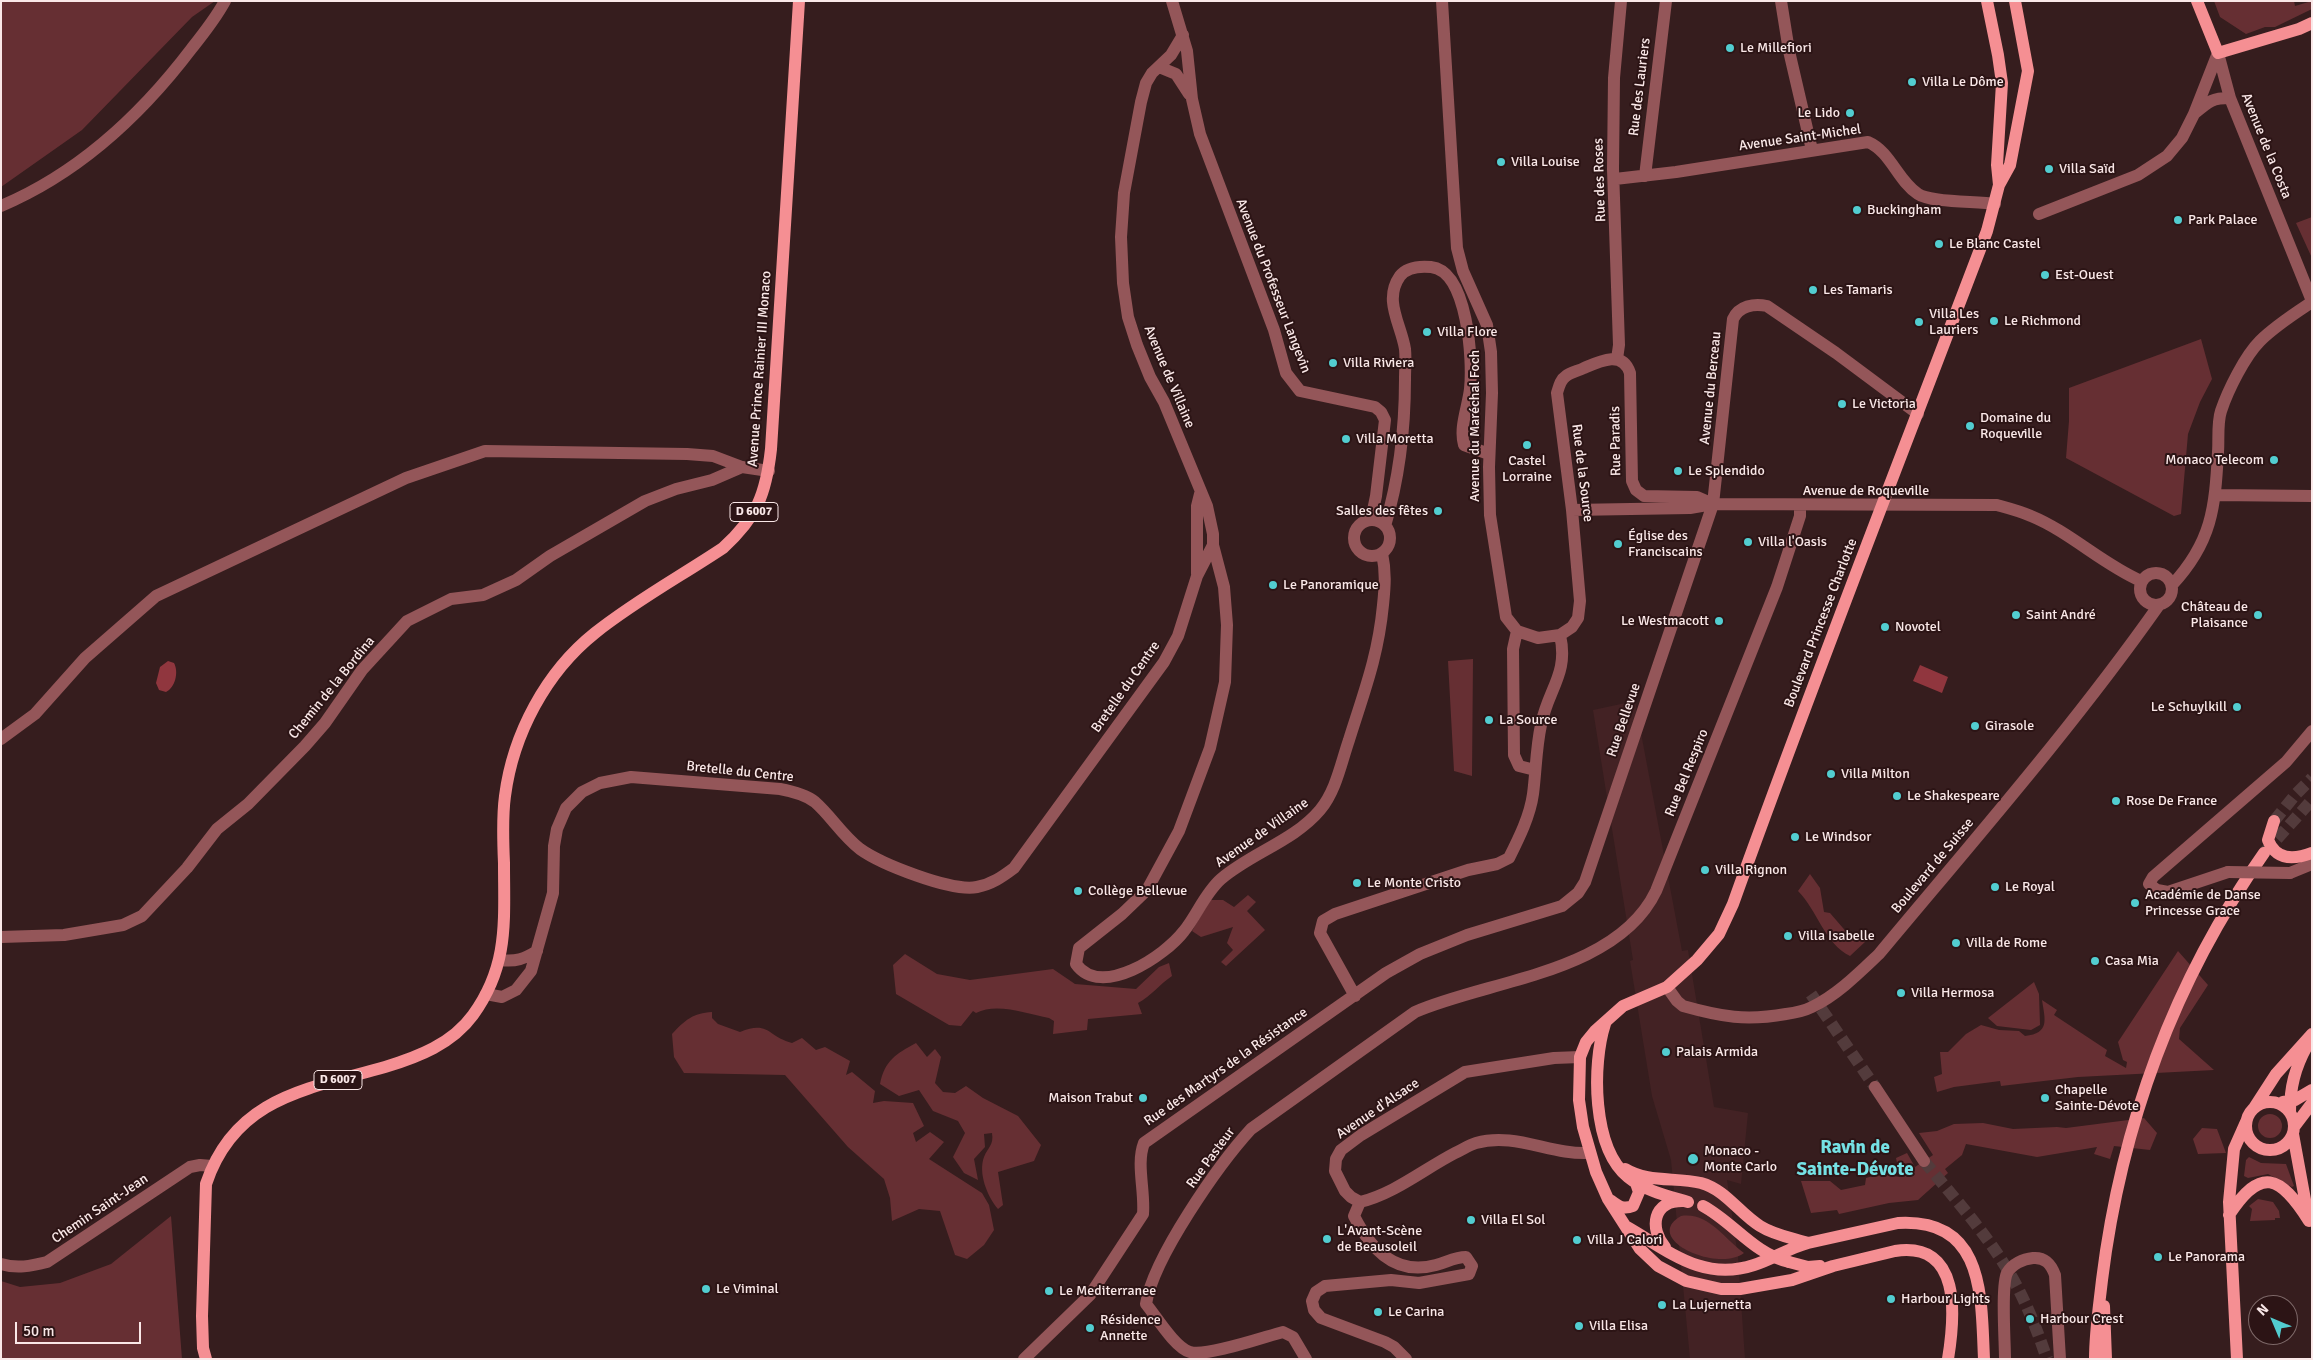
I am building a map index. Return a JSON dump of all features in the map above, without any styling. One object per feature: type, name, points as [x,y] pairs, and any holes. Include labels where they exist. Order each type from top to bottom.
[{"type":"main road","name":"Avenue Prince Rainier III Monaco","points":[[204,1353],[202,1316],[206,1184],[212,1166],[224,1145],[243,1124],[265,1107],[290,1094],[413,1059],[452,1036],[471,1017],[486,994],[500,960],[504,918],[504,796],[510,766],[519,738],[532,710],[554,677],[574,652],[595,633],[723,548],[752,517],[763,492],[768,471],[799,1]]},
{"type":"main road","name":"Boulevard Princesse Charlotte","points":[[1580,1057],[1586,1042],[1624,1006],[1667,987],[1703,953],[1719,934],[1727,919],[1837,620],[1918,414],[1996,204],[1999,185],[1997,165],[2002,83],[1987,1]]},
{"type":"main road","name":"Boulevard Princesse Charlotte","points":[[1999,185],[2010,165],[2021,104],[2027,84],[2028,71],[2015,1]]},
{"type":"main road","name":"Avenue de la Costa","points":[[2197,1],[2218,53]]},
{"type":"main road","points":[[2218,53],[2299,29],[2312,23]]},
{"type":"main road","points":[[2002,83],[2013,92],[2027,84]]},
{"type":"main road","points":[[2274,821],[2268,840],[2275,852],[2283,857],[2293,858],[2312,853]]},
{"type":"main road","points":[[2095,1359],[2095,1327],[2105,1251],[2121,1172],[2137,1112],[2177,1004],[2208,940],[2264,853]]},
{"type":"main road","points":[[1606,1021],[1598,1055],[1599,1099],[1604,1138],[1613,1159],[1621,1171],[1636,1183],[1703,1206],[1752,1244],[1775,1258],[1808,1266],[1833,1266]]},
{"type":"main road","points":[[2237,1359],[2229,1216],[2229,1184],[2234,1149],[2246,1122],[2270,1082],[2312,1034]]},
{"type":"main road","points":[[2310,1224],[2294,1131],[2286,1105],[2292,1079],[2300,1059],[2312,1038]]},
{"type":"main road","points":[[1580,1057],[1578,1074],[1580,1113],[1589,1153],[1608,1199],[1640,1249],[1658,1266],[1686,1281],[1721,1289],[1740,1289],[1792,1280],[1833,1266],[1905,1250],[1920,1252],[1934,1259],[1948,1277],[1952,1292],[1953,1311],[1948,1359]]},
{"type":"main road","points":[[2254,1108],[2264,1102],[2286,1105],[2312,1090]]},
{"type":"main road","points":[[2246,1122],[2246,1129],[2251,1141],[2261,1149],[2273,1150],[2280,1148],[2289,1141],[2312,1103]]},
{"type":"main road","points":[[1613,1159],[1626,1170],[1639,1175],[1702,1184],[1723,1194],[1761,1227],[1781,1236],[1808,1243]]},
{"type":"main road","points":[[2229,1216],[2246,1191],[2255,1184],[2265,1181],[2280,1186],[2310,1224]]},
{"type":"main road","points":[[1608,1199],[1619,1207],[1627,1208],[1633,1206],[1639,1192],[1636,1183]]},
{"type":"main road","points":[[1670,1252],[1656,1233],[1656,1218],[1666,1205],[1677,1201],[1688,1202]]},
{"type":"main road","points":[[1625,1225],[1695,1266],[1727,1270],[1756,1264],[1794,1246],[1898,1223],[1921,1223],[1949,1234],[1969,1258],[1977,1274],[1981,1301],[1984,1359]]},
{"type":"main road","points":[[2102,1282],[2106,1359]]},
{"type":"street","points":[[1,206],[20,198],[72,167],[119,130],[172,74],[225,1]]},
{"type":"street","name":"Avenue du Professeur Langevin","points":[[1172,1],[1187,51],[1192,99],[1200,134],[1274,330],[1289,378],[1300,391],[1375,407],[1382,412],[1385,420],[1376,496],[1371,520]]},
{"type":"street","name":"Avenue du Maréchal Foch","points":[[1442,1],[1457,248],[1463,271],[1487,325],[1491,352],[1492,393],[1490,515],[1506,617],[1517,630]]},
{"type":"street","name":"Rue des Roses","points":[[1611,359],[1619,345],[1615,179],[1613,169],[1614,78],[1621,1]]},
{"type":"street","name":"Rue des Lauriers","points":[[1645,176],[1666,1]]},
{"type":"street","points":[[1781,1],[1789,51],[1812,150]]},
{"type":"street","name":"Avenue de Villaine","points":[[1183,35],[1171,56],[1146,83],[1124,193],[1121,237],[1123,283],[1128,316],[1137,345],[1150,377],[1164,402],[1200,494],[1207,506],[1213,534],[1213,545],[1224,587],[1227,625],[1225,682],[1210,748],[1179,831],[1148,890],[1122,914],[1079,948],[1076,964],[1087,974],[1098,978],[1113,978],[1156,956],[1175,942],[1222,878],[1300,828],[1321,810],[1335,783],[1372,674],[1380,636],[1386,572],[1382,553]]},
{"type":"street","points":[[2039,214],[2138,174],[2167,156],[2182,138],[2194,114],[2218,53]]},
{"type":"street","name":"Avenue de la Costa","points":[[2218,53],[2230,98],[2312,302]]},
{"type":"street","points":[[1159,67],[1176,74],[1192,99]]},
{"type":"street","points":[[2194,114],[2215,98],[2230,98]]},
{"type":"street","name":"Avenue Saint-Michel","points":[[1615,179],[1764,159],[1868,142],[1878,147],[1905,184],[1920,196],[1996,204]]},
{"type":"street","points":[[1385,526],[1392,501],[1405,411],[1405,349],[1392,304],[1395,284],[1402,273],[1415,266],[1433,267],[1444,272],[1454,285],[1468,328],[1470,388],[1462,435],[1464,445],[1490,454]]},
{"type":"street","points":[[2172,585],[2166,577],[2158,573],[2148,574],[2141,581],[2139,591],[2144,600],[2153,606],[2169,599],[2172,585],[2190,562],[2205,536],[2216,495],[2221,412],[2240,370],[2259,342],[2282,322],[2312,302]]},
{"type":"street","name":"Avenue du Berceau","points":[[1713,504],[1733,319],[1739,310],[1758,304],[1767,306],[1836,353],[1918,414]]},
{"type":"street","name":"Rue Paradis","points":[[1611,359],[1628,366],[1630,373],[1632,481],[1636,490],[1644,496],[1697,497],[1713,504]]},
{"type":"street","name":"Rue de la Source","points":[[1560,634],[1572,627],[1578,618],[1580,600],[1572,510],[1557,393],[1560,383],[1565,376],[1611,359]]},
{"type":"street","points":[[1470,388],[1492,393]]},
{"type":"street","points":[[1,739],[35,714],[84,658],[156,596],[406,478],[485,451],[687,454],[713,456],[742,467],[768,471]]},
{"type":"street","name":"Chemin de la Bordina","points":[[1,937],[64,935],[123,925],[142,916],[186,868],[217,829],[248,804],[305,746],[325,723],[362,670],[407,622],[450,599],[483,595],[516,580],[550,556],[646,501],[676,489],[712,480],[742,467]]},
{"type":"street","name":"Avenue de Villaine","points":[[1196,576],[1197,506],[1200,494]]},
{"type":"street","points":[[2216,495],[2312,496]]},
{"type":"street","name":"Avenue de Roqueville","points":[[1572,510],[1690,508],[1713,504],[1800,506],[1997,505],[2032,516],[2056,529],[2120,572],[2141,581]]},
{"type":"street","name":"Rue Bellevue","points":[[1530,916],[1562,906],[1578,893],[1585,882],[1713,504]]},
{"type":"street","name":"Rue Bel Respiro","points":[[1518,981],[1592,951],[1639,917],[1651,901],[1777,587],[1800,516],[1800,506]]},
{"type":"street","points":[[1371,520],[1379,521],[1385,526],[1390,540],[1388,547],[1382,553],[1371,556],[1365,555],[1355,542],[1354,536],[1359,526],[1371,520]]},
{"type":"street","points":[[1196,576],[1213,545]]},
{"type":"street","points":[[1196,576],[1209,570],[1216,570],[1221,576]]},
{"type":"street","name":"Bretelle du Centre","points":[[486,994],[502,996],[516,990],[532,971],[553,893],[554,846],[557,830],[566,808],[582,792],[600,783],[631,777],[780,788],[797,793],[814,802],[841,833],[873,857],[953,887],[976,888],[996,882],[1014,868],[1164,662],[1178,636],[1196,576]]},
{"type":"street","name":"Boulevard de Suisse","points":[[1667,987],[1677,1002],[1683,1006],[1734,1019],[1795,1013],[1812,1008],[1852,979],[1879,954],[2078,714],[2139,636],[2159,605]]},
{"type":"street","points":[[1355,996],[1322,938],[1320,933],[1324,921],[1335,914],[1468,870],[1497,864],[1509,858],[1527,819],[1533,795],[1540,727],[1547,702],[1557,682],[1564,660],[1560,634],[1538,638],[1517,630],[1512,649],[1514,755],[1519,766],[1535,770]]},
{"type":"street","points":[[2312,731],[2286,762],[2153,877],[2150,884],[2157,890],[2168,892],[2228,872],[2290,873],[2312,864]]},
{"type":"street","name":"Rue des Martyrs de la Résistance","points":[[1024,1359],[1090,1294],[1143,1214],[1144,1201],[1140,1152],[1144,1143],[1386,973],[1420,954],[1467,935],[1530,916]]},
{"type":"street","points":[[500,960],[512,962],[523,960],[537,951]]},
{"type":"street","name":"Rue Pasteur","points":[[1306,1359],[1293,1338],[1284,1332],[1210,1352],[1190,1352],[1177,1343],[1146,1304],[1148,1289],[1176,1236],[1230,1151],[1251,1129],[1415,1012],[1435,1003],[1518,981]]},
{"type":"street","name":"Avenue d'Alsace","points":[[1360,1202],[1345,1191],[1335,1171],[1336,1159],[1341,1150],[1361,1135],[1465,1072],[1554,1058],[1580,1057]]},
{"type":"street","points":[[1875,1087],[1924,1161]]},
{"type":"street","points":[[1406,1359],[1394,1347],[1385,1342],[1321,1318],[1314,1310],[1312,1301],[1316,1292],[1325,1286],[1353,1282],[1391,1280],[1419,1283],[1469,1274],[1472,1266],[1466,1257],[1456,1257],[1436,1265],[1416,1268],[1396,1265],[1380,1252],[1361,1229],[1354,1216],[1360,1202],[1374,1199],[1386,1193],[1435,1164],[1476,1144],[1514,1140],[1562,1152],[1589,1153]]},
{"type":"street","name":"Chemin Saint-Jean","points":[[1,1264],[11,1267],[29,1267],[47,1262],[190,1167],[200,1165],[212,1166]]},
{"type":"street","points":[[2005,1359],[2005,1278],[2013,1266],[2020,1261],[2032,1258],[2042,1258],[2049,1263],[2055,1275],[2060,1359]]},
{"type":"shaded area","points":[[1,1],[215,1],[192,17],[82,130],[1,187]]},
{"type":"shaded area","points":[[2214,1],[2294,1],[2295,6],[2312,1],[2312,9],[2275,27],[2265,27],[2246,34],[2220,17]]},
{"type":"shaded area","points":[[2312,217],[2312,258],[2296,223]]},
{"type":"shaded area","points":[[2201,339],[2212,379],[2200,402],[2188,434],[2181,514],[2174,516],[2066,458],[2069,388]]},
{"type":"shaded area","points":[[1473,659],[1472,776],[1454,771],[1448,661]]},
{"type":"shaded area","points":[[168,661],[174,663],[176,675],[172,687],[166,692],[159,690],[156,683],[160,667]]},
{"type":"shaded area","points":[[1920,665],[1948,677],[1942,693],[1913,681]]},
{"type":"shaded area","points":[[1635,701],[1682,951],[1688,950],[1714,1107],[1748,1113],[1741,1184],[1727,1180],[1738,1257],[1745,1359],[1690,1359],[1671,1160],[1652,1096],[1630,961],[1633,960],[1593,710]]},
{"type":"shaded area","points":[[1810,874],[1820,888],[1824,912],[1830,913],[1849,935],[1866,941],[1850,956],[1841,951],[1834,943],[1811,907],[1798,891]]},
{"type":"shaded area","points":[[1248,895],[1256,902],[1247,911],[1265,930],[1226,966],[1221,962],[1233,950],[1227,943],[1233,927],[1201,937],[1192,931],[1210,900],[1223,900],[1234,907]]},
{"type":"shaded area","points":[[2178,951],[2208,985],[2180,1028],[2179,1039],[2214,1070],[2078,1077],[2001,1086],[2000,1081],[1954,1087],[1937,1092],[1934,1077],[1942,1074],[1940,1052],[1948,1052],[1966,1034],[1981,1025],[1999,1030],[2019,1031],[2025,1036],[2039,1032],[2045,1019],[2042,1000],[2057,1010],[2054,1015],[2107,1050],[2105,1056],[2126,1068],[2127,1062],[2123,1060],[2118,1042]]},
{"type":"shaded area","points":[[905,954],[937,974],[970,980],[1053,969],[1075,984],[1136,989],[1159,967],[1169,963],[1172,976],[1138,1003],[1142,1014],[1088,1019],[1087,1030],[1053,1034],[1054,1021],[1049,1018],[1003,1009],[984,1010],[976,1013],[973,1011],[961,1026],[949,1025],[896,994],[893,965]]},
{"type":"shaded area","points":[[2034,982],[2039,994],[2040,1025],[2031,1030],[1997,1026],[1988,1018]]},
{"type":"shaded area","points":[[712,1012],[712,1018],[718,1024],[740,1032],[757,1028],[763,1029],[792,1043],[802,1038],[816,1050],[825,1047],[850,1061],[846,1075],[852,1072],[875,1091],[873,1103],[884,1101],[913,1103],[924,1126],[913,1133],[916,1142],[930,1132],[944,1142],[929,1159],[982,1193],[989,1205],[994,1230],[984,1245],[967,1259],[955,1255],[940,1211],[919,1209],[892,1221],[890,1198],[884,1179],[848,1147],[785,1075],[684,1073],[674,1057],[672,1034],[690,1018]]},
{"type":"shaded area","points":[[916,1043],[927,1057],[935,1049],[941,1057],[935,1083],[943,1092],[955,1093],[966,1086],[983,1098],[1018,1116],[1041,1145],[1034,1161],[998,1172],[1003,1205],[998,1209],[987,1191],[982,1170],[982,1163],[991,1143],[992,1133],[984,1134],[985,1147],[974,1159],[978,1180],[964,1173],[953,1157],[965,1133],[958,1121],[933,1111],[919,1090],[899,1096],[880,1084],[888,1063]]},
{"type":"shaded area","points":[[2270,1114],[2278,1118],[2282,1126],[2278,1134],[2270,1138],[2262,1134],[2258,1126],[2262,1118]]},
{"type":"shaded area","points":[[2144,1118],[2157,1133],[2150,1150],[2114,1146],[2110,1159],[2094,1154],[2097,1147],[2037,1157],[1966,1144],[1962,1155],[1945,1169],[1948,1173],[1918,1200],[1889,1203],[1839,1214],[1837,1210],[1811,1213],[1801,1181],[1830,1181],[1841,1190],[1865,1185],[1866,1178],[1880,1174],[1900,1177],[1896,1158],[1907,1153],[1915,1167],[1933,1155],[1919,1133],[1937,1131],[1954,1124],[1983,1123],[2013,1129],[2066,1128]]},
{"type":"shaded area","points":[[2202,1128],[2217,1129],[2226,1153],[2198,1154],[2193,1139]]},
{"type":"shaded area","points":[[2249,1157],[2261,1163],[2286,1164],[2294,1186],[2292,1187],[2268,1174],[2248,1178],[2244,1176],[2246,1160]]},
{"type":"shaded area","points":[[2258,1199],[2273,1202],[2279,1211],[2280,1218],[2250,1221],[2252,1209],[2249,1206]]},
{"type":"shaded area","points":[[171,1216],[182,1359],[1,1359],[1,1281],[20,1287],[60,1283],[111,1264]]},
{"type":"shaded area","points":[[1681,1216],[1700,1218],[1708,1222],[1744,1253],[1732,1258],[1718,1259],[1688,1251],[1676,1243],[1670,1234],[1671,1225]]},
{"type":"tunnel","points":[[2274,821],[2312,778]]},
{"type":"tunnel","points":[[2265,852],[2312,800]]},
{"type":"tunnel","points":[[1811,994],[1875,1087]]},
{"type":"tunnel","points":[[1924,1161],[1970,1216],[2001,1259],[2026,1305],[2047,1359]]},
{"type":"place","name":"Le Millefiori","points":[[1730,48]]},
{"type":"place","name":"Villa Le Dôme","points":[[1912,82]]},
{"type":"place","name":"Le Lido","points":[[1850,113]]},
{"type":"place","name":"Villa Louise","points":[[1501,162]]},
{"type":"place","name":"Villa Saïd","points":[[2049,169]]},
{"type":"place","name":"Buckingham","points":[[1857,210]]},
{"type":"place","name":"Park Palace","points":[[2178,220]]},
{"type":"place","name":"Le Blanc Castel","points":[[1939,244]]},
{"type":"place","name":"Est-Ouest","points":[[2045,275]]},
{"type":"place","name":"Les Tamaris","points":[[1813,290]]},
{"type":"place","name":"Le Richmond","points":[[1994,321]]},
{"type":"place","name":"Villa Les Lauriers","points":[[1919,322]]},
{"type":"place","name":"Villa Flore","points":[[1427,332]]},
{"type":"place","name":"Villa Riviera","points":[[1333,363]]},
{"type":"place","name":"Le Victoria","points":[[1842,404]]},
{"type":"place","name":"Domaine du Roqueville","points":[[1970,426]]},
{"type":"place","name":"Villa Moretta","points":[[1346,439]]},
{"type":"place","name":"Castel Lorraine","points":[[1527,445]]},
{"type":"place","name":"Monaco Telecom","points":[[2274,460]]},
{"type":"place","name":"Le Splendido","points":[[1678,471]]},
{"type":"place","name":"Salles des fêtes","points":[[1438,511]]},
{"type":"place","name":"Villa l'Oasis","points":[[1748,542]]},
{"type":"place","name":"Église des Franciscains","points":[[1618,544]]},
{"type":"place","name":"Le Panoramique","points":[[1273,585]]},
{"type":"place","name":"Saint André","points":[[2016,615]]},
{"type":"place","name":"Château de Plaisance","points":[[2258,615]]},
{"type":"place","name":"Le Westmacott","points":[[1719,621]]},
{"type":"place","name":"Novotel","points":[[1885,627]]},
{"type":"place","name":"Le Schuylkill","points":[[2237,707]]},
{"type":"place","name":"La Source","points":[[1489,720]]},
{"type":"place","name":"Girasole","points":[[1975,726]]},
{"type":"place","name":"Villa Milton","points":[[1831,774]]},
{"type":"place","name":"Le Shakespeare","points":[[1897,796]]},
{"type":"place","name":"Rose De France","points":[[2116,801]]},
{"type":"place","name":"Le Windsor","points":[[1795,837]]},
{"type":"place","name":"Villa Rignon","points":[[1705,870]]},
{"type":"place","name":"Le Monte Cristo","points":[[1357,883]]},
{"type":"place","name":"Le Royal","points":[[1995,887]]},
{"type":"place","name":"Collège Bellevue","points":[[1078,891]]},
{"type":"place","name":"Académie de Danse Princesse Grace","points":[[2135,903]]},
{"type":"place","name":"Villa Isabelle","points":[[1788,936]]},
{"type":"place","name":"Villa de Rome","points":[[1956,943]]},
{"type":"place","name":"Casa Mia","points":[[2095,961]]},
{"type":"place","name":"Villa Hermosa","points":[[1901,993]]},
{"type":"place","name":"Palais Armida","points":[[1666,1052]]},
{"type":"place","name":"Maison Trabut","points":[[1143,1098]]},
{"type":"place","name":"Chapelle Sainte-Dévote","points":[[2045,1098]]},
{"type":"place","name":"Monaco - Monte Carlo","points":[[1693,1159]]},
{"type":"place","name":"Villa El Sol","points":[[1471,1220]]},
{"type":"place","name":"L'Avant-Scène de Beausoleil","points":[[1327,1239]]},
{"type":"place","name":"Villa J Calori","points":[[1577,1240]]},
{"type":"place","name":"Le Panorama","points":[[2158,1257]]},
{"type":"place","name":"Le Viminal","points":[[706,1289]]},
{"type":"place","name":"Le Mediterranee","points":[[1049,1291]]},
{"type":"place","name":"Harbour Lights","points":[[1891,1299]]},
{"type":"place","name":"La Lujernetta","points":[[1662,1305]]},
{"type":"place","name":"Le Carina","points":[[1378,1312]]},
{"type":"place","name":"Harbour Crest","points":[[2030,1319]]},
{"type":"place","name":"Villa Elisa","points":[[1579,1326]]},
{"type":"place","name":"Résidence Annette","points":[[1090,1328]]},
{"type":"district","name":"Ravin de Sainte-Dévote","points":[[1855,1159]]}]
